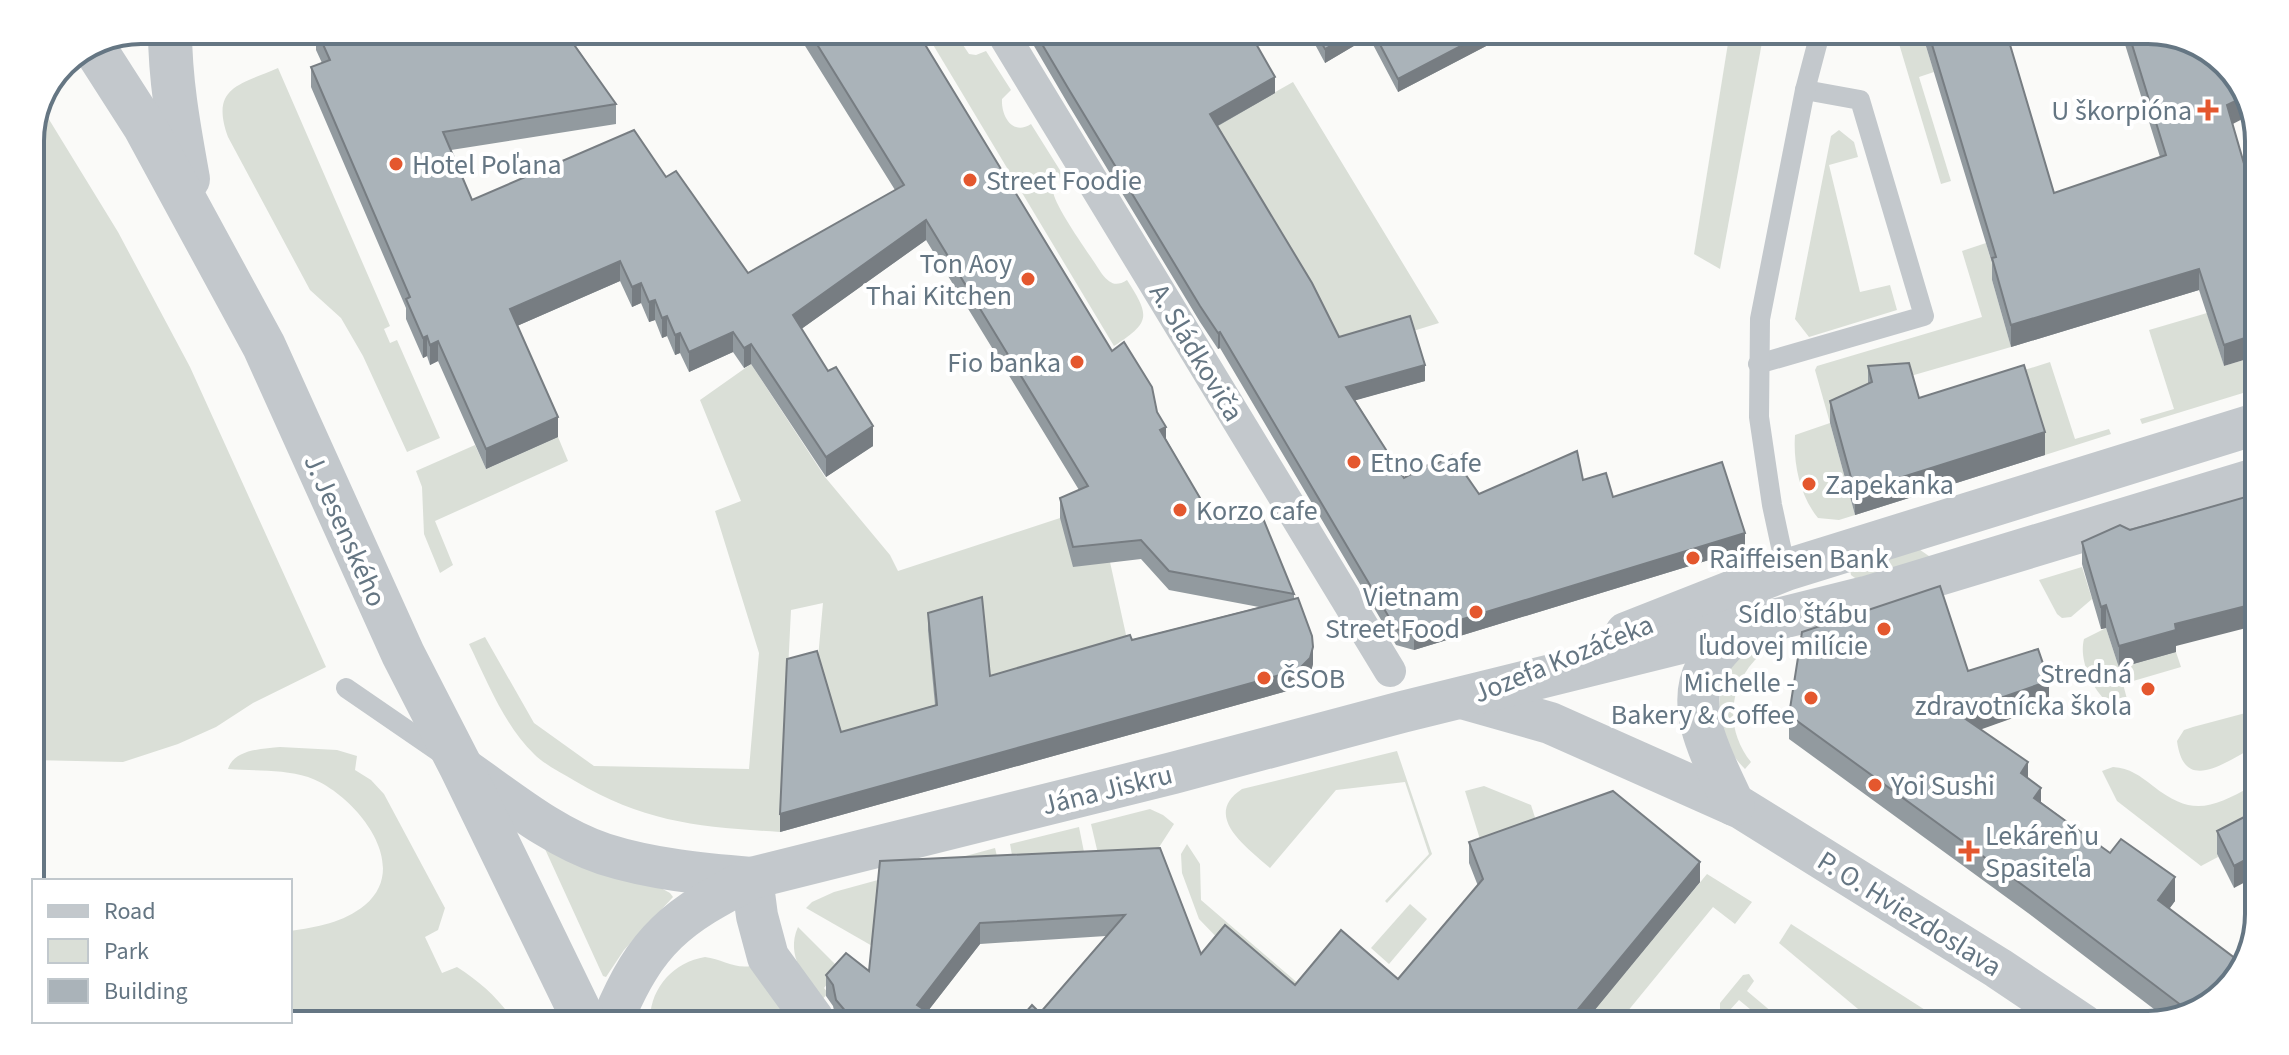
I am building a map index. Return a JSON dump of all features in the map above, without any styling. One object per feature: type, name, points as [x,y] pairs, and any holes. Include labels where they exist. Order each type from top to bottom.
[{"type":"street","points":[[170,44],[176,113],[195,217]]},
{"type":"street","name":"A. Sládkoviča","points":[[1009,44],[1390,671]]},
{"type":"street","name":"J. Jesenského","points":[[98,54],[145,127],[264,346],[371,586],[580,1011]]},
{"type":"street","name":"Jozefa Kozáčeka","points":[[1461,698],[1786,570],[2245,427]]},
{"type":"street","name":"Jozefa Kozáčeka","points":[[1461,698],[1866,597],[1980,565],[2245,482]]},
{"type":"street","points":[[1734,805],[1704,733],[1698,691],[1706,669],[1722,646],[1743,626]]},
{"type":"street","name":"Jána Jiskru","points":[[617,1011],[641,961],[663,934],[699,905],[752,878],[1461,698]]},
{"type":"street","name":"P. O. Hviezdoslava","points":[[1461,698],[1550,723],[1734,805],[2062,1011]]},
{"type":"street","name":"Jána Jiskru","points":[[461,767],[534,817],[603,854],[696,873],[752,878]]},
{"type":"street","points":[[752,878],[757,916],[768,957],[807,1011]]},
{"type":"lane","points":[[1786,570],[1772,505],[1759,417],[1760,319],[1805,90],[1817,44]]},
{"type":"lane","points":[[1758,364],[1924,316],[1860,100],[1805,90]]},
{"type":"lane","points":[[346,688],[461,767]]},
{"type":"green space","points":[[933,44],[962,44],[969,54],[976,55],[986,51],[1011,90],[1002,99],[1009,123],[1019,128],[1031,124],[1063,175],[1055,183],[1053,191],[1066,220],[1105,277],[1116,284],[1127,280],[1135,292],[1143,318],[1135,331],[1114,346]]},
{"type":"green space","points":[[1159,44],[1246,44],[1228,55],[1256,103],[1293,82],[1439,323],[1339,354]]},
{"type":"green space","points":[[1728,44],[1762,44],[1720,269],[1694,254]]},
{"type":"green space","points":[[1899,44],[1925,44],[1934,72],[1919,77],[1951,181],[1941,184]]},
{"type":"green space","points":[[278,68],[390,326],[384,329],[390,343],[397,340],[440,438],[407,452],[363,356],[341,318],[310,290],[228,137],[223,120],[226,98],[240,84]]},
{"type":"green space","points":[[47,116],[118,232],[190,367],[326,667],[253,703],[216,727],[178,744],[123,762],[44,760],[44,134]]},
{"type":"green space","points":[[1839,130],[1854,142],[1858,157],[1829,165],[1860,292],[1890,285],[1897,310],[1809,337],[1795,319],[1831,136]]},
{"type":"green space","points":[[1986,243],[1996,278],[1992,280],[2011,347],[1869,388],[1830,423],[1815,370],[1817,366],[1982,317],[1962,251]]},
{"type":"green space","points":[[2207,313],[2224,366],[2245,360],[2245,392],[2142,424],[2140,419],[2174,409],[2149,330]]},
{"type":"green space","points":[[2050,362],[2075,439],[2109,429],[2111,434],[2045,455],[2018,372]]},
{"type":"green space","points":[[751,364],[825,477],[890,555],[898,571],[1060,518],[1110,562],[1130,653],[990,694],[932,666],[936,715],[839,742],[817,669],[823,603],[791,610],[780,832],[699,825],[650,814],[601,795],[543,762],[523,742],[505,716],[469,644],[485,637],[534,723],[594,766],[749,769],[759,653],[715,511],[741,501],[700,400]]},
{"type":"green space","points":[[1830,423],[1855,515],[1839,520],[1818,518],[1802,489],[1795,457],[1795,435]]},
{"type":"green space","points":[[558,437],[568,461],[435,521],[453,565],[440,573],[424,534],[422,487],[416,471],[475,445],[486,469]]},
{"type":"green space","points":[[1910,543],[1942,565],[1859,581],[1851,575],[1850,570]]},
{"type":"green space","points":[[2082,567],[2092,599],[2071,617],[2062,618],[2039,580]]},
{"type":"green space","points":[[2106,628],[2119,668],[2176,652],[2181,667],[2123,684],[2131,714],[2110,705],[2094,686],[2084,662],[2084,639]]},
{"type":"green space","points":[[1757,646],[1761,654],[1742,679],[1734,706],[1737,735],[1751,762],[1745,769],[1725,739],[1720,721],[1720,703],[1722,685],[1730,669],[1741,656]]},
{"type":"green space","points":[[2245,713],[2245,752],[2218,766],[2196,770],[2188,767],[2181,757],[2177,741],[2184,730]]},
{"type":"green space","points":[[280,747],[337,750],[357,756],[355,770],[371,780],[384,794],[445,908],[438,930],[425,937],[442,973],[457,967],[487,990],[506,1011],[292,1011],[292,931],[329,923],[357,911],[378,888],[383,870],[380,850],[371,831],[358,813],[325,785],[289,773],[228,769],[236,757]]},
{"type":"green space","points":[[1397,751],[1432,854],[1387,903],[1385,901],[1429,854],[1405,782],[1336,790],[1270,868],[1241,841],[1227,821],[1226,810],[1231,799],[1242,789]]},
{"type":"green space","points":[[2113,767],[2125,769],[2167,796],[2191,805],[2213,804],[2245,790],[2245,839],[2201,866],[2117,801],[2102,771]]},
{"type":"green space","points":[[1484,786],[1531,805],[1539,830],[1483,849],[1465,791]]},
{"type":"green space","points":[[1150,809],[1174,824],[1145,869],[1102,871],[1091,824]]},
{"type":"green space","points":[[1079,827],[1088,872],[1016,877],[1010,844]]},
{"type":"green space","points":[[1187,844],[1200,864],[1201,900],[1307,991],[1290,1011],[1274,1011],[1225,946],[1199,919],[1182,873],[1181,854]]},
{"type":"green space","points":[[995,848],[1002,877],[874,947],[806,908],[834,892]]},
{"type":"green space","points":[[545,849],[661,888],[673,897],[624,950],[606,977],[603,976]]},
{"type":"green space","points":[[1707,874],[1752,902],[1735,924],[1713,907],[1628,1011],[1595,1009]]},
{"type":"green space","points":[[1410,904],[1427,919],[1389,964],[1371,948]]},
{"type":"green space","points":[[1791,924],[1927,1011],[1860,1011],[1779,943]]},
{"type":"green space","points":[[798,927],[845,974],[835,974],[824,988],[828,993],[820,1002],[796,957],[794,948]]},
{"type":"green space","points":[[705,957],[751,966],[792,1011],[651,1011],[666,978],[683,964]]},
{"type":"green space","points":[[1749,974],[1754,981],[1747,991],[1771,1011],[1752,1011],[1739,1000],[1729,1011],[1720,1009],[1720,1003],[1743,975]]},
{"type":"building","points":[[323,44],[574,44],[616,104],[443,132],[472,200],[634,130],[666,177],[676,171],[748,273],[904,185],[817,44],[925,44],[1112,351],[1124,342],[1152,387],[1157,412],[1166,427],[1160,430],[1213,520],[1260,511],[1294,594],[1169,571],[1141,540],[1073,547],[1060,498],[1088,486],[926,220],[793,315],[828,371],[836,367],[873,426],[826,457],[751,344],[744,348],[733,332],[689,352],[680,333],[675,335],[667,316],[662,318],[655,300],[649,302],[641,283],[632,287],[620,261],[510,309],[558,417],[486,449],[438,341],[430,345],[427,336],[423,338],[406,299],[410,297],[311,67],[330,60]]},
{"type":"building","points":[[1042,44],[1256,44],[1275,77],[1210,114],[1312,283],[1339,337],[1410,316],[1425,365],[1346,387],[1404,478],[1452,455],[1479,494],[1577,451],[1583,480],[1606,473],[1613,497],[1722,462],[1745,533],[1414,634],[1396,629],[1220,332],[1200,306]]},
{"type":"building","points":[[1380,44],[1465,44],[1398,79]]},
{"type":"building","points":[[1932,44],[2010,44],[2054,193],[2166,155],[2132,44],[2167,46],[2185,51],[2207,64],[2225,82],[2236,101],[2227,105],[2245,167],[2245,338],[2224,345],[2199,269],[2011,325],[1992,258],[1996,257]]},
{"type":"building","points":[[1909,363],[1919,398],[2024,365],[2045,432],[1855,492],[1830,401],[1872,382],[1868,366]]},
{"type":"building","points":[[2245,497],[2245,606],[2175,624],[2176,630],[2119,646],[2106,605],[2101,607],[2082,542],[2120,525],[2130,530]]},
{"type":"building","points":[[1940,586],[1968,671],[2038,649],[2049,681],[1957,713],[2028,762],[2021,773],[2041,788],[2034,798],[2110,853],[2121,839],[2175,877],[2158,900],[2235,958],[2225,973],[2202,995],[2181,1005],[1789,715],[1802,632]]},
{"type":"building","points":[[982,597],[990,676],[1130,635],[1132,640],[1298,598],[1313,647],[1310,658],[1298,670],[780,814],[787,659],[817,651],[841,732],[937,705],[928,613]]},
{"type":"building","points":[[1613,791],[1700,862],[1577,1011],[1042,1011],[1125,915],[980,923],[917,1005],[926,1011],[845,1011],[836,1000],[833,985],[826,975],[846,953],[869,971],[880,861],[1160,848],[1201,954],[1225,925],[1295,985],[1341,930],[1398,979],[1483,879],[1469,842]]},
{"type":"building","points":[[2245,817],[2245,860],[2234,866],[2217,831]]},
{"type":"place","name":"U škorpióna","points":[[2208,110]]},
{"type":"place","name":"Hotel Poľana","points":[[396,164]]},
{"type":"place","name":"Street Foodie","points":[[970,180]]},
{"type":"place","name":"Ton Aoy Thai Kitchen","points":[[1028,279]]},
{"type":"place","name":"Fio banka","points":[[1077,362]]},
{"type":"place","name":"Etno Cafe","points":[[1354,462]]},
{"type":"place","name":"Zapekanka","points":[[1809,484]]},
{"type":"place","name":"Korzo cafe","points":[[1180,510]]},
{"type":"place","name":"Raiffeisen Bank","points":[[1693,558]]},
{"type":"place","name":"Vietnam Street Food","points":[[1476,612]]},
{"type":"place","name":"Sídlo štábu ľudovej milície","points":[[1884,629]]},
{"type":"place","name":"ČSOB","points":[[1264,678]]},
{"type":"place","name":"Stredná zdravotnícka škola","points":[[2148,689]]},
{"type":"place","name":"Michelle - Bakery & Coffee","points":[[1811,698]]},
{"type":"place","name":"Yoi Sushi","points":[[1875,785]]},
{"type":"place","name":"Lekáreň u Spasiteľa","points":[[1969,851]]}]
